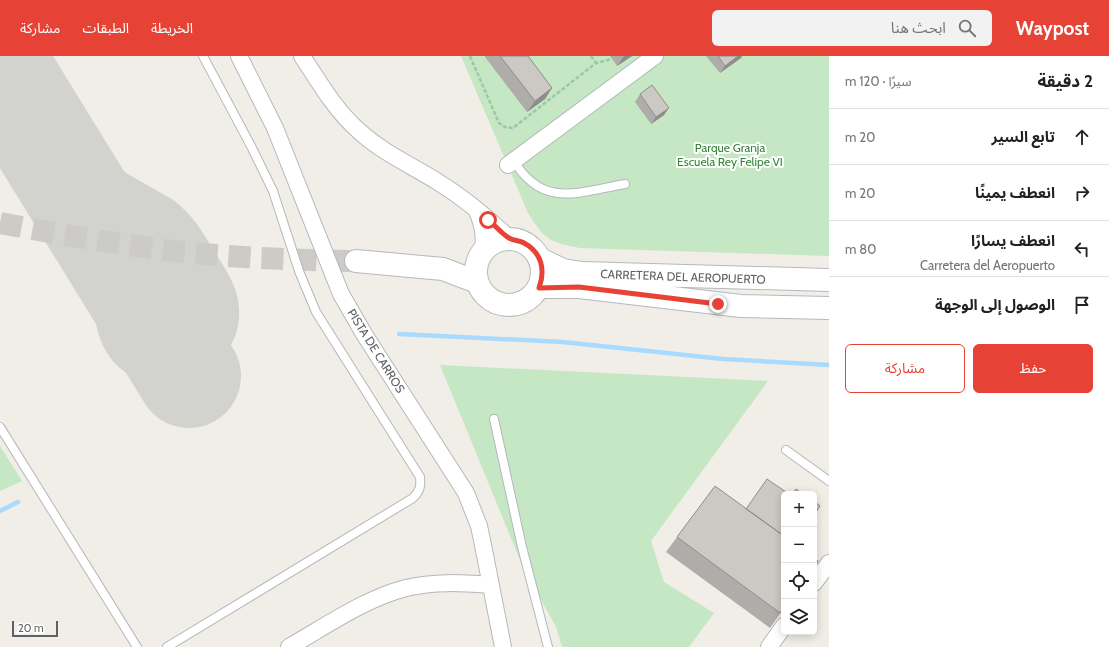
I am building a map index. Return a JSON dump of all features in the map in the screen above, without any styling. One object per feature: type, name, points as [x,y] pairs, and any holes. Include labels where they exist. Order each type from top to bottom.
[{"type":"main road","points":[[443,269],[481,255],[500,240],[510,239],[522,242],[533,249],[540,259],[542,274],[539,288],[533,296],[524,302],[513,306],[493,302],[484,295],[477,282],[476,267],[481,255]]},
{"type":"main road","name":"CARRETERA DEL AEROPUERTO","points":[[540,259],[563,270],[582,273],[829,280]]},
{"type":"main road","points":[[356,261],[443,269],[477,282]]},
{"type":"main road","name":"CARRETERA DEL AEROPUERTO","points":[[539,288],[579,287],[741,306],[829,308]]},
{"type":"street","name":"PISTA DE CARROS","points":[[239,56],[275,128],[342,294],[364,334],[466,493],[479,526],[503,647]]},
{"type":"street","points":[[302,56],[337,108],[358,131],[382,150],[437,181],[477,211],[510,239]]},
{"type":"street","points":[[511,163],[655,56]]},
{"type":"street","points":[[477,211],[482,223],[485,237],[481,255]]},
{"type":"street","points":[[817,579],[829,563]]},
{"type":"street","points":[[289,647],[377,598],[406,588],[430,584],[460,583],[491,585]]},
{"type":"street","points":[[769,647],[781,630]]},
{"type":"lane","points":[[167,647],[413,498],[419,492],[421,485],[420,477],[316,312],[299,271],[273,191],[203,56]]},
{"type":"lane","points":[[511,163],[528,180],[537,186],[565,195],[625,184]]},
{"type":"lane","points":[[494,419],[522,547],[548,647]]},
{"type":"lane","points":[[0,427],[137,647]]},
{"type":"lane","points":[[786,450],[829,481]]},
{"type":"path","points":[[470,56],[499,123],[505,127],[513,128],[596,64],[612,59]]},
{"type":"path","points":[[591,56],[596,64]]},
{"type":"path","points":[[547,94],[551,99]]},
{"type":"green space","name":"Parque Granja Escuela Rey Felipe VI","points":[[461,56],[829,56],[829,256],[580,248],[561,244],[548,238],[539,229],[528,213]]},
{"type":"green space","points":[[440,365],[768,381],[651,541],[664,582],[714,613],[689,647],[562,647],[556,627],[522,565]]},
{"type":"green space","points":[[0,446],[22,481],[0,491]]},
{"type":"building","points":[[500,56],[528,56],[552,88],[535,101]]},
{"type":"building","points":[[718,56],[738,56],[725,66]]},
{"type":"building","points":[[652,85],[669,108],[656,117],[640,94]]},
{"type":"building","points":[[767,479],[785,491],[781,491],[781,534],[746,509]]},
{"type":"building","points":[[715,486],[781,534],[781,612],[780,613],[677,537]]},
{"type":"building","points":[[817,504],[820,506],[817,510]]},
{"type":"waterway","points":[[399,334],[563,342],[723,359],[829,365]]},
{"type":"waterway","points":[[0,511],[18,502]]},
{"type":"taxiway","points":[[29,116],[64,162],[161,217],[185,243],[213,290],[217,303],[218,309],[216,327],[207,343],[194,354],[178,361],[161,362],[144,359],[130,349],[120,332],[117,323],[116,314],[120,278],[119,260]]},
{"type":"runway","points":[[0,69],[189,376]]},
{"type":"tunnel","points":[[0,223],[174,251],[265,258],[356,261]]},
{"type":"route","points":[[488,220],[510,239],[522,242],[533,249],[540,259],[542,266],[539,288],[551,286],[579,287],[718,304]]}]
